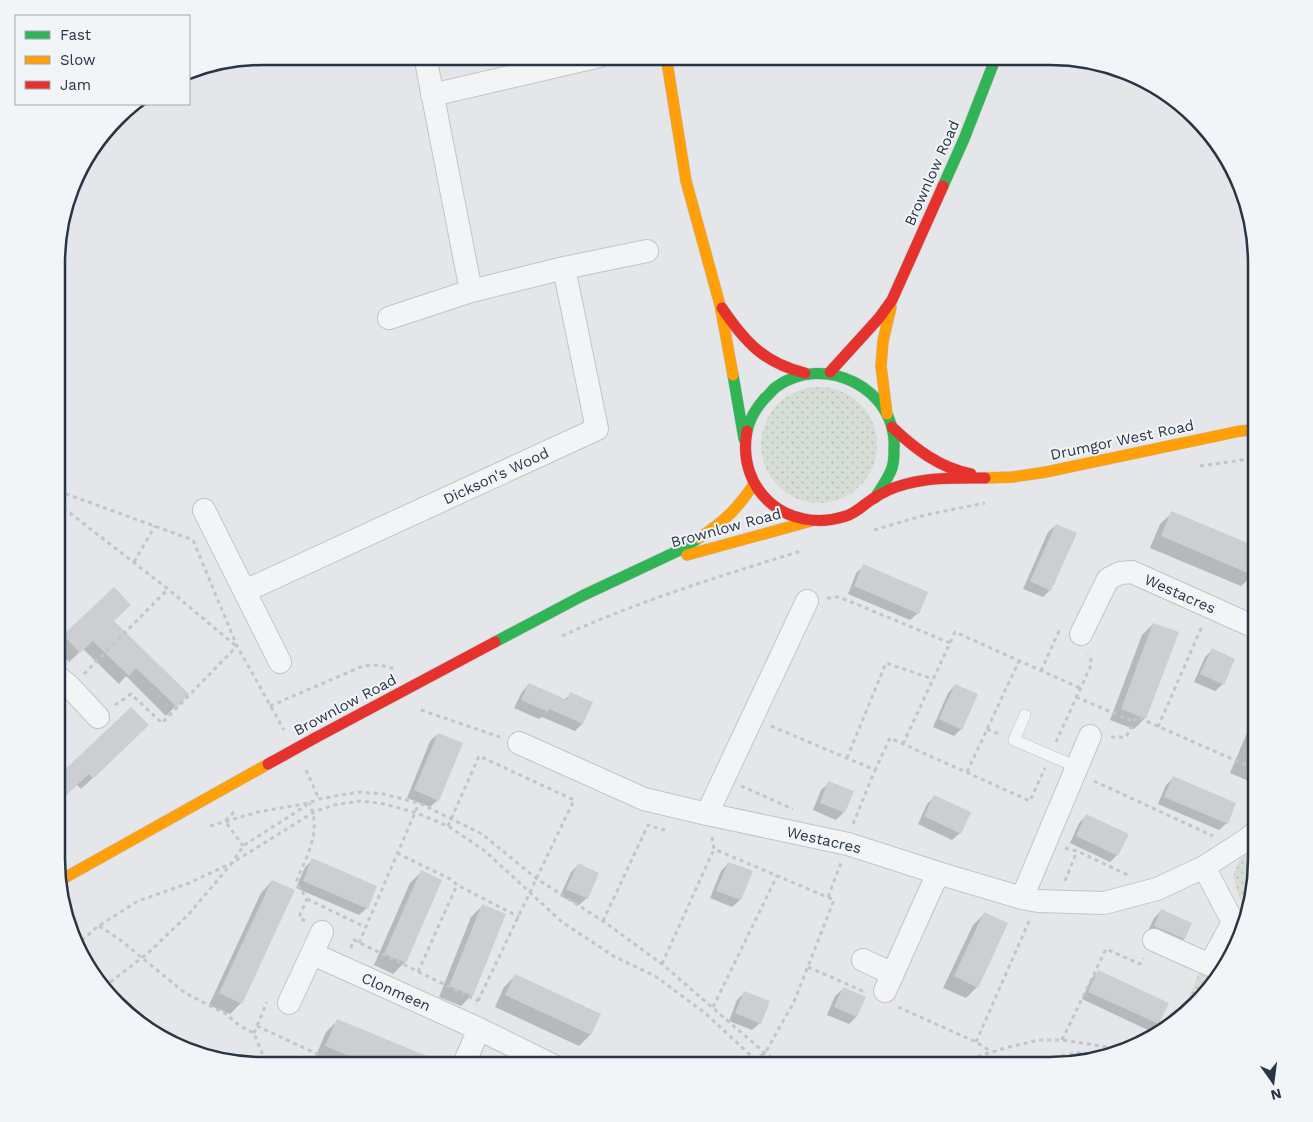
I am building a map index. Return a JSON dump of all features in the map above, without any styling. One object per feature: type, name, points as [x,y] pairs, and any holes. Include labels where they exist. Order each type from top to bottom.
[{"type":"main road","points":[[667,65],[686,181],[720,305],[744,440],[746,463],[754,484],[769,502],[788,515],[811,521],[834,520],[856,512],[874,498],[886,482],[893,464],[895,446],[892,427],[887,414],[877,398],[864,386],[848,377],[830,372],[805,373],[778,365],[762,354],[734,327],[720,305]]},
{"type":"main road","name":"Brownlow Road","points":[[830,372],[879,318],[892,300],[964,140],[993,65]]},
{"type":"main road","name":"Brownlow Road","points":[[887,414],[881,366],[883,341],[892,300]]},
{"type":"main road","points":[[744,440],[751,416],[764,396],[782,382],[805,373]]},
{"type":"main road","name":"Drumgor West Road","points":[[892,427],[906,441],[947,466],[962,473],[994,477]]},
{"type":"main road","name":"Drumgor West Road","points":[[874,498],[909,483],[1028,475],[1248,431]]},
{"type":"main road","name":"Brownlow Road","points":[[66,878],[268,764],[431,676],[582,596],[682,549],[720,524],[739,506],[754,484]]},
{"type":"main road","name":"Brownlow Road","points":[[650,564],[811,521]]},
{"type":"street","points":[[427,65],[471,291]]},
{"type":"street","points":[[432,95],[561,65]]},
{"type":"street","points":[[389,318],[471,291],[564,268],[647,251]]},
{"type":"street","name":"Dickson's Wood","points":[[245,591],[597,429],[564,268]]},
{"type":"street","points":[[204,510],[280,662]]},
{"type":"street","name":"Westacres","points":[[1081,634],[1108,579],[1120,573],[1132,572],[1248,621]]},
{"type":"street","points":[[699,812],[724,779],[807,601]]},
{"type":"street","points":[[65,682],[98,717]]},
{"type":"street","points":[[1039,900],[1045,844],[1090,736]]},
{"type":"street","name":"Westacres","points":[[520,743],[644,799],[848,844],[938,873],[1039,900],[1104,902],[1157,889],[1204,867],[1248,838]]},
{"type":"street","points":[[1204,867],[1237,922]]},
{"type":"street","points":[[884,990],[938,873]]},
{"type":"street","points":[[1154,940],[1210,965],[1235,928]]},
{"type":"street","points":[[289,1003],[322,932]]},
{"type":"street","name":"Clonmeen","points":[[313,954],[473,1026],[536,1057]]},
{"type":"street","points":[[863,960],[884,990]]},
{"type":"street","points":[[465,1057],[473,1026]]},
{"type":"lane","points":[[1025,716],[1014,740],[1076,770]]},
{"type":"path","points":[[1199,466],[1248,459]]},
{"type":"path","points":[[65,494],[193,540],[237,646],[288,736]]},
{"type":"path","points":[[869,531],[925,515],[991,502]]},
{"type":"path","points":[[65,508],[237,646]]},
{"type":"path","points":[[134,562],[155,526]]},
{"type":"path","points":[[561,636],[596,621],[709,580],[803,550]]},
{"type":"path","points":[[65,680],[168,589]]},
{"type":"path","points":[[807,601],[839,597],[950,643]]},
{"type":"path","points":[[1158,727],[1211,607]]},
{"type":"path","points":[[828,897],[848,844],[852,826],[890,738],[1030,801],[1092,663],[1081,634],[1059,631],[1041,671]]},
{"type":"path","points":[[903,744],[955,632],[1080,688]]},
{"type":"path","points":[[98,717],[131,694],[162,723],[237,646]]},
{"type":"path","points":[[967,772],[1019,661]]},
{"type":"path","points":[[847,758],[886,663],[933,679]]},
{"type":"path","points":[[270,706],[363,666],[379,665],[431,676]]},
{"type":"path","points":[[1076,697],[1134,722]]},
{"type":"path","points":[[420,709],[520,743]]},
{"type":"path","points":[[1090,736],[1126,738],[1137,717],[1248,766]]},
{"type":"path","points":[[752,718],[875,770]]},
{"type":"path","points":[[448,826],[479,756],[574,800],[478,1001],[473,1026]]},
{"type":"path","points":[[305,768],[319,799]]},
{"type":"path","points":[[1076,770],[1213,836]]},
{"type":"path","points":[[724,779],[801,812]]},
{"type":"path","points":[[109,983],[142,958],[188,915],[232,863],[243,846],[309,803],[319,799],[358,792],[383,794],[418,803],[482,834],[537,879],[603,921],[662,964],[771,1057]]},
{"type":"path","points":[[82,940],[99,926],[138,901],[188,883],[232,863],[314,812],[334,805],[360,801],[380,802],[414,812],[448,826],[485,852],[562,922],[616,957],[656,976],[705,1013],[753,1057]]},
{"type":"path","points":[[309,803],[314,812],[314,837],[296,882],[307,899],[365,927]]},
{"type":"path","points":[[209,826],[258,812],[309,803]]},
{"type":"path","points":[[358,943],[418,803]]},
{"type":"path","points":[[603,921],[648,825],[664,830],[699,812],[714,849],[834,900],[794,1002],[765,1053],[758,1057]]},
{"type":"path","points":[[225,821],[243,846]]},
{"type":"path","points":[[1045,844],[1077,851],[1157,889]]},
{"type":"path","points":[[662,964],[714,849]]},
{"type":"path","points":[[976,1042],[1039,900],[1077,851]]},
{"type":"path","points":[[397,853],[452,880],[457,885],[519,917]]},
{"type":"path","points":[[713,1008],[777,876]]},
{"type":"path","points":[[418,972],[457,885]]},
{"type":"path","points":[[307,899],[300,917],[322,932]]},
{"type":"path","points":[[99,926],[119,939],[186,993],[226,1014],[240,1026],[254,1033],[263,1057]]},
{"type":"path","points":[[342,967],[354,940],[478,1001]]},
{"type":"path","points":[[1062,1040],[1106,949],[1140,964],[1154,940]]},
{"type":"path","points":[[808,967],[884,990],[992,1052]]},
{"type":"path","points":[[257,1026],[324,1057]]},
{"type":"path","points":[[976,1057],[1039,1040],[1062,1040],[1109,1047]]},
{"type":"path","points":[[1055,1057],[1085,1053]]},
{"type":"shaded area","points":[[819,387],[841,391],[851,396],[860,404],[868,413],[873,423],[877,445],[873,467],[868,477],[860,486],[851,494],[841,499],[819,503],[797,499],[787,494],[778,486],[770,477],[765,467],[761,445],[765,423],[770,413],[778,404],[787,396],[797,391]]},
{"type":"shaded area","points":[[1248,854],[1248,872],[1243,902],[1239,897],[1233,875],[1241,857]]},
{"type":"shaded area","points":[[1199,973],[1212,973],[1187,1002]]},
{"type":"building","points":[[1171,511],[1248,543],[1248,573],[1161,536]]},
{"type":"building","points":[[1056,524],[1077,533],[1051,591],[1030,581]]},
{"type":"building","points":[[863,564],[928,592],[919,614],[854,586]]},
{"type":"building","points":[[114,587],[131,605],[114,621],[189,694],[177,707],[136,668],[129,676],[93,641],[80,653],[65,637],[65,633]]},
{"type":"building","points":[[1153,623],[1179,632],[1146,719],[1121,709]]},
{"type":"building","points":[[1212,648],[1235,659],[1224,685],[1200,674]]},
{"type":"building","points":[[529,683],[567,700],[570,692],[593,702],[583,724],[549,709],[548,712],[521,700]]},
{"type":"building","points":[[955,684],[978,694],[962,730],[939,719]]},
{"type":"building","points":[[131,707],[149,725],[93,779],[89,774],[65,796],[65,769]]},
{"type":"building","points":[[438,733],[463,743],[439,801],[414,790]]},
{"type":"building","points":[[1173,776],[1236,803],[1228,824],[1164,797]]},
{"type":"building","points":[[828,781],[854,791],[845,813],[820,803]]},
{"type":"building","points":[[934,795],[971,812],[961,834],[924,816]]},
{"type":"building","points":[[1086,814],[1129,834],[1118,856],[1076,836]]},
{"type":"building","points":[[312,858],[377,886],[368,909],[303,881]]},
{"type":"building","points":[[728,862],[753,871],[741,900],[716,891]]},
{"type":"building","points":[[578,863],[599,873],[588,899],[566,889]]},
{"type":"building","points":[[421,870],[442,880],[406,963],[384,954]]},
{"type":"building","points":[[272,880],[295,890],[242,1004],[219,993]]},
{"type":"building","points":[[482,904],[506,914],[473,996],[449,986]]},
{"type":"building","points":[[1161,909],[1192,923],[1185,939],[1154,926]]},
{"type":"building","points":[[984,912],[1008,923],[978,988],[954,976]]},
{"type":"building","points":[[1098,970],[1169,1003],[1159,1024],[1088,992]]},
{"type":"building","points":[[515,974],[601,1014],[591,1035],[505,995]]},
{"type":"building","points":[[843,987],[866,997],[857,1017],[834,1007]]},
{"type":"building","points":[[744,991],[770,1001],[761,1024],[735,1013]]},
{"type":"building","points":[[337,1019],[430,1057],[351,1057],[325,1046]]},
{"type":"traffic: fast","points":[[943,186],[964,139],[993,65]]},
{"type":"traffic: fast","points":[[747,431],[754,413],[765,398],[776,387],[795,377],[815,373],[835,375],[854,382],[871,394],[884,409],[892,428],[893,466],[875,498]]},
{"type":"traffic: fast","points":[[733,375],[744,439]]},
{"type":"traffic: fast","points":[[495,642],[582,596],[682,549],[699,538]]},
{"type":"traffic: slow","points":[[667,65],[686,181],[720,305],[733,375]]},
{"type":"traffic: slow","points":[[887,414],[881,366],[883,341],[891,307]]},
{"type":"traffic: slow","points":[[985,478],[1013,477],[1046,472],[1248,430]]},
{"type":"traffic: slow","points":[[699,538],[730,514],[754,484]]},
{"type":"traffic: slow","points":[[687,555],[811,521]]},
{"type":"traffic: slow","points":[[66,877],[268,764]]},
{"type":"traffic: jam","points":[[830,372],[879,318],[892,300],[943,186]]},
{"type":"traffic: jam","points":[[722,308],[739,331],[757,350],[778,363],[805,373]]},
{"type":"traffic: jam","points":[[892,427],[910,443],[938,462],[971,474]]},
{"type":"traffic: jam","points":[[747,431],[746,453],[750,472],[758,489],[771,503],[786,513],[805,519],[825,520],[850,515],[883,493],[916,482],[946,478],[985,478]]},
{"type":"traffic: jam","points":[[315,738],[495,642]]},
{"type":"traffic: jam","points":[[268,764],[315,738]]}]
